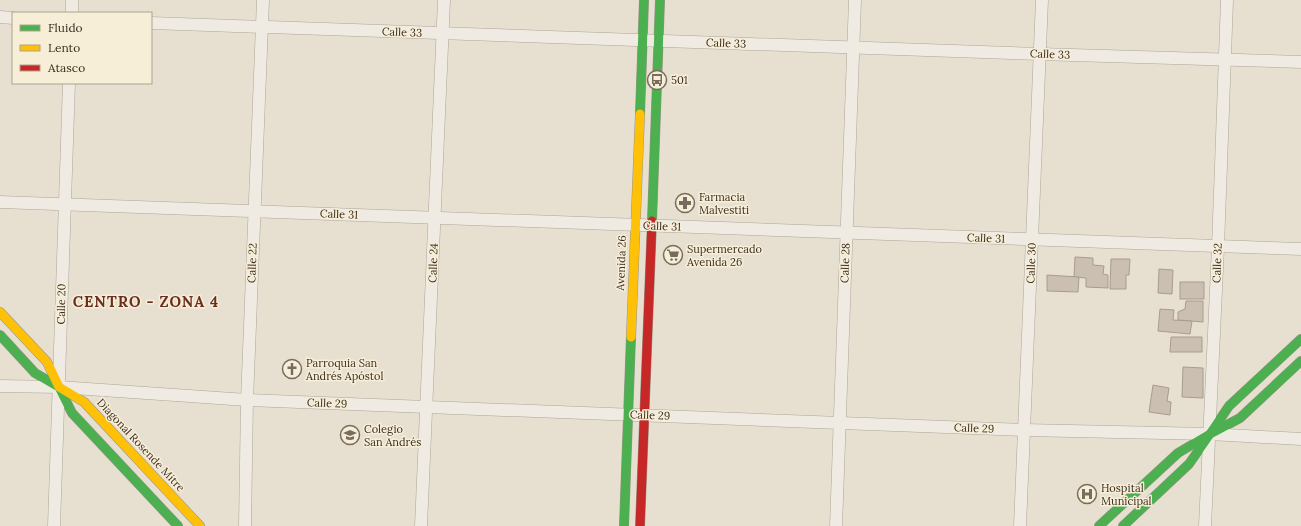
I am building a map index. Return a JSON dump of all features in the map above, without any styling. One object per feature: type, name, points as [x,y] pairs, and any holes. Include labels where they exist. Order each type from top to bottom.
[{"type":"main road","name":"Avenida 26","points":[[624,526],[644,0]]},
{"type":"main road","points":[[640,526],[660,0]]},
{"type":"main road","points":[[0,312],[47,362],[72,413],[178,526]]},
{"type":"main road","name":"Diagonal Rosende Mitre","points":[[0,335],[35,373],[84,402],[200,526]]},
{"type":"main road","points":[[1123,526],[1189,464],[1229,406],[1301,339]]},
{"type":"main road","points":[[1099,526],[1178,453],[1240,418],[1301,361]]},
{"type":"street","points":[[72,0],[72,12]]},
{"type":"street","name":"Calle 22","points":[[245,526],[247,400],[263,0]]},
{"type":"street","name":"Calle 24","points":[[421,526],[444,0]]},
{"type":"street","name":"Calle 28","points":[[836,526],[855,0]]},
{"type":"street","name":"Calle 30","points":[[1020,526],[1042,0]]},
{"type":"street","name":"Calle 32","points":[[1205,526],[1218,246],[1227,0]]},
{"type":"street","points":[[0,18],[12,18]]},
{"type":"street","name":"Calle 33","points":[[152,23],[1301,62]]},
{"type":"street","name":"Calle 20","points":[[54,526],[69,84]]},
{"type":"street","name":"Calle 31","points":[[0,202],[1301,249]]},
{"type":"street","name":"Calle 29","points":[[0,386],[59,387],[247,400],[1024,430],[1210,434],[1301,439]]},
{"type":"building","points":[[1075,257],[1093,258],[1093,265],[1104,266],[1103,274],[1108,275],[1108,288],[1086,287],[1086,278],[1074,277]]},
{"type":"building","points":[[1111,259],[1130,259],[1129,275],[1126,275],[1126,289],[1110,289]]},
{"type":"building","points":[[1159,269],[1173,270],[1172,294],[1158,293]]},
{"type":"building","points":[[1047,275],[1079,277],[1078,292],[1047,291]]},
{"type":"building","points":[[1180,282],[1204,282],[1204,299],[1180,299]]},
{"type":"building","points":[[1186,301],[1203,301],[1203,322],[1178,320],[1178,312],[1185,309]]},
{"type":"building","points":[[1160,309],[1174,310],[1173,320],[1192,321],[1190,334],[1158,331]]},
{"type":"building","points":[[1171,337],[1202,337],[1202,352],[1170,352]]},
{"type":"building","points":[[1183,367],[1203,368],[1203,398],[1182,397]]},
{"type":"building","points":[[1153,385],[1169,388],[1167,401],[1171,402],[1170,415],[1149,412]]},
{"type":"traffic: fast","points":[[640,114],[644,0]]},
{"type":"traffic: fast","points":[[652,221],[660,0]]},
{"type":"traffic: fast","points":[[0,335],[35,373],[59,387],[72,413],[178,526]]},
{"type":"traffic: fast","points":[[624,526],[631,337]]},
{"type":"traffic: fast","points":[[1099,526],[1178,453],[1210,434],[1229,406],[1301,339]]},
{"type":"traffic: fast","points":[[1123,526],[1189,464],[1210,434],[1240,418],[1301,361]]},
{"type":"traffic: slow","points":[[631,337],[640,114]]},
{"type":"traffic: slow","points":[[0,312],[47,362],[59,387],[84,402],[200,526]]},
{"type":"traffic: jam","points":[[640,526],[652,221]]},
{"type":"place","name":"501","points":[[657,80]]},
{"type":"place","name":"Farmacia Malvestiti","points":[[685,203]]},
{"type":"place","name":"Supermercado Avenida 26","points":[[673,255]]},
{"type":"place","name":"Parroquia San Andrés Apóstol","points":[[292,369]]},
{"type":"place","name":"Colegio San Andrés","points":[[350,435]]},
{"type":"place","name":"Hospital Municipal","points":[[1087,494]]},
{"type":"district","name":"CENTRO - ZONA 4","points":[[146,301]]}]
